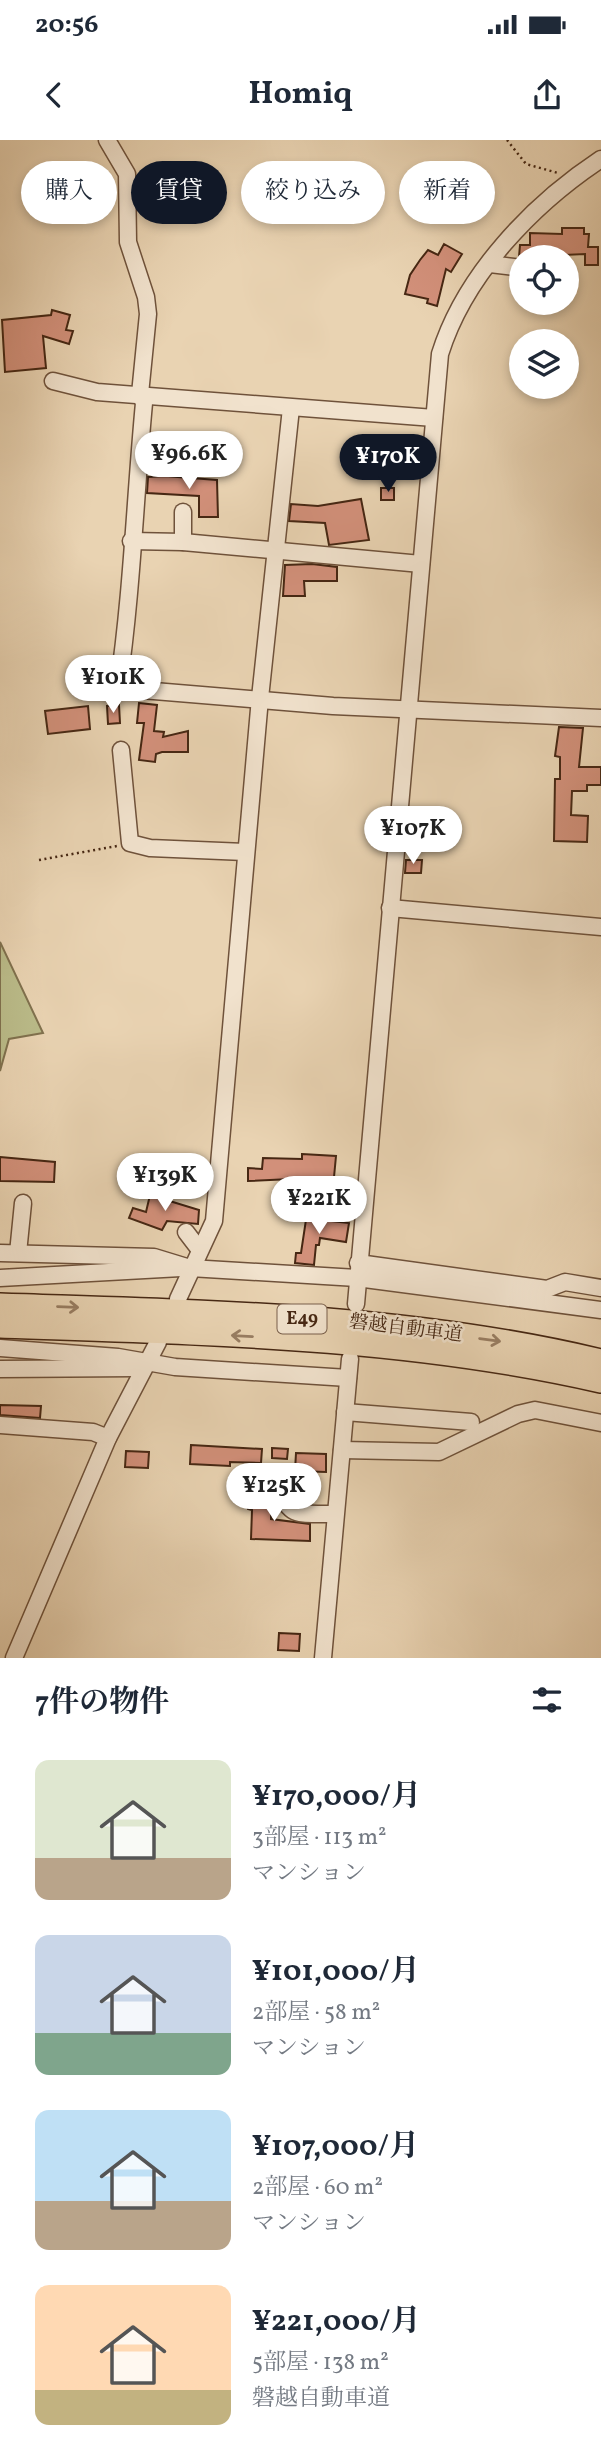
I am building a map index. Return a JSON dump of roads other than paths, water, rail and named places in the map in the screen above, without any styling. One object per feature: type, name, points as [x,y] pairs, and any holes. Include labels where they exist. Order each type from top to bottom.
[{"type":"highway","name":"磐越自動車道","points":[[0,1304],[196,1312],[395,1326],[502,1342],[601,1361]]},
{"type":"highway","name":"磐越自動車道","points":[[0,1326],[334,1341],[422,1350],[601,1381]]},
{"type":"street","points":[[107,140],[127,174],[128,242],[146,297],[148,314],[140,394],[144,403],[131,541],[128,615],[118,688],[333,706],[408,707],[601,718]]},
{"type":"street","points":[[356,1304],[440,354],[446,334],[490,264],[528,217],[569,181],[601,159]]},
{"type":"street","points":[[490,264],[509,266]]},
{"type":"street","points":[[53,381],[97,392],[434,418]]},
{"type":"street","points":[[178,1299],[190,1268],[214,1222],[245,852],[291,408]]},
{"type":"street","points":[[183,512],[183,542]]},
{"type":"street","points":[[131,541],[183,542],[421,564]]},
{"type":"street","points":[[121,750],[130,843],[150,848],[245,852]]},
{"type":"street","points":[[390,908],[601,927]]},
{"type":"street","points":[[18,1254],[23,1203]]},
{"type":"street","points":[[186,1232],[200,1249]]},
{"type":"street","points":[[0,1253],[154,1256],[190,1268]]},
{"type":"street","points":[[0,1278],[190,1268],[357,1270],[547,1289],[565,1282],[601,1288]]},
{"type":"street","points":[[357,1270],[557,1307],[601,1310]]},
{"type":"street","points":[[13,1658],[108,1438],[158,1342]]},
{"type":"street","points":[[0,1348],[149,1361],[176,1367],[348,1378]]},
{"type":"street","points":[[323,1658],[350,1359]]},
{"type":"street","points":[[0,1368],[132,1368],[149,1361]]},
{"type":"street","points":[[342,1450],[439,1452],[518,1414],[535,1410],[601,1423]]},
{"type":"street","points":[[345,1412],[471,1422]]},
{"type":"street","points":[[0,1424],[93,1432],[108,1438]]},
{"type":"street","points":[[278,1482],[283,1504],[292,1511],[334,1514]]}]
